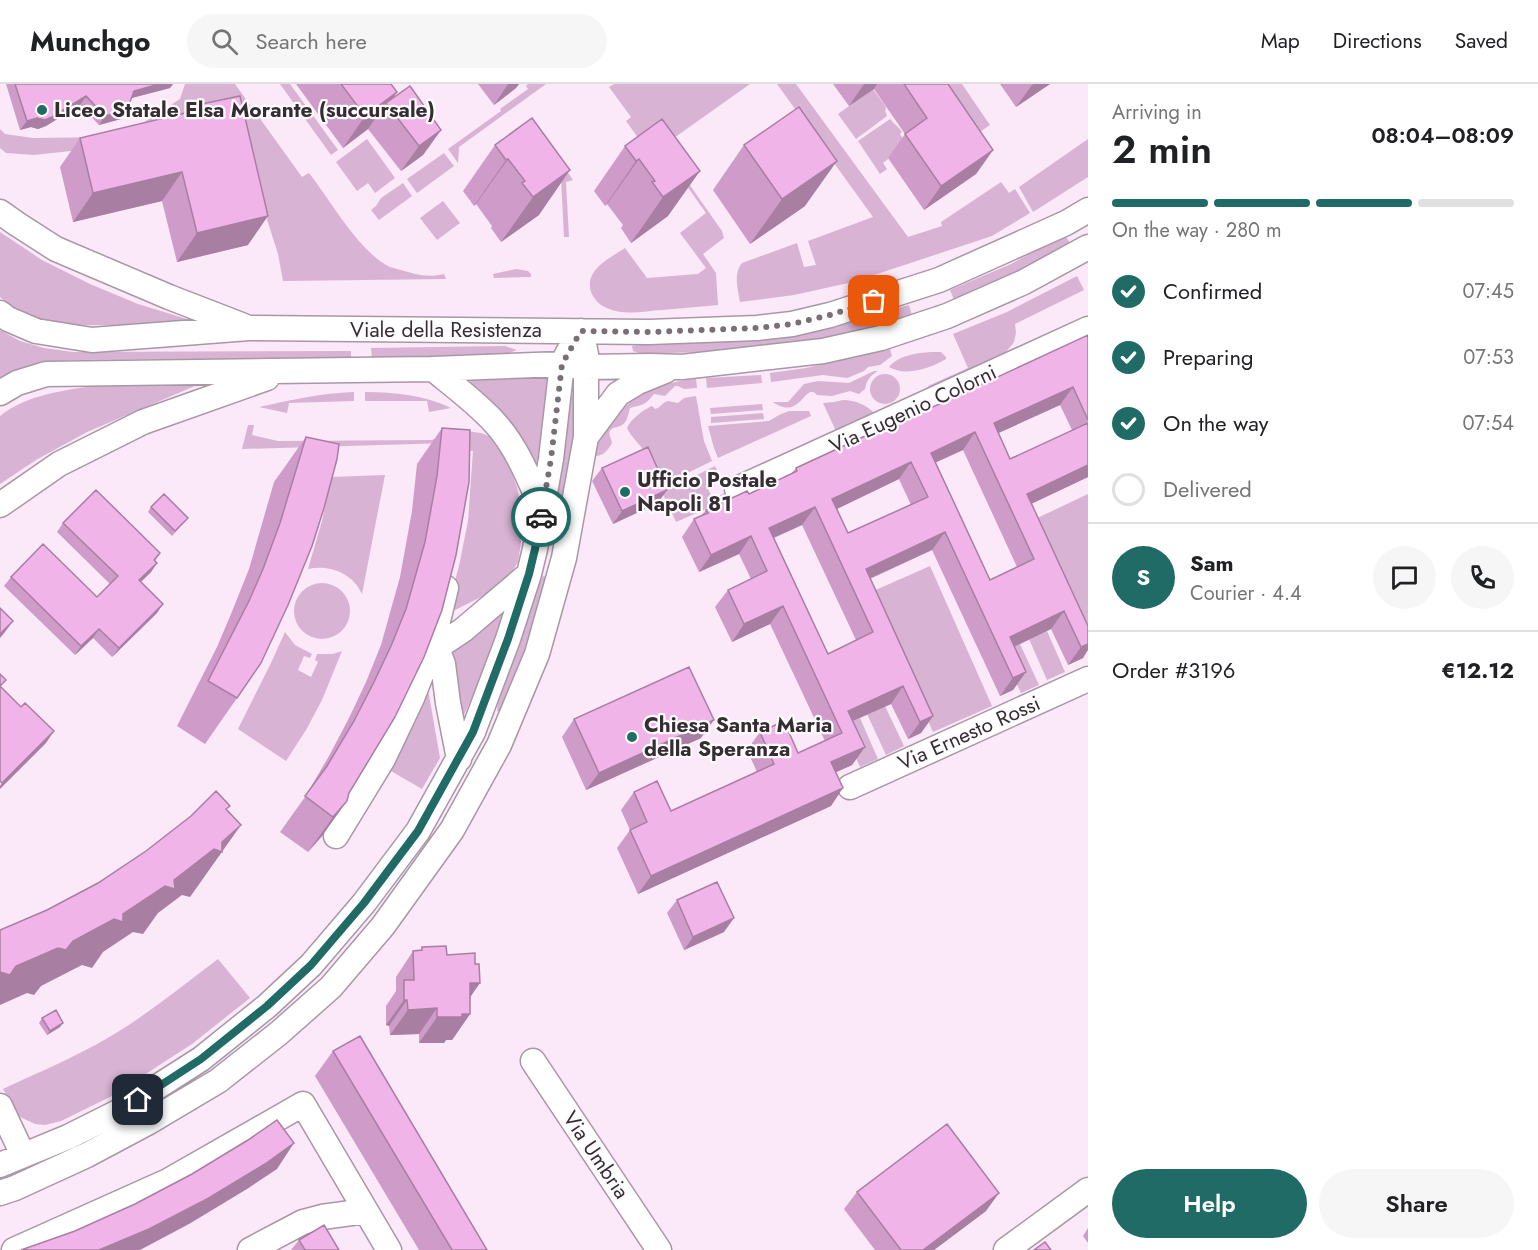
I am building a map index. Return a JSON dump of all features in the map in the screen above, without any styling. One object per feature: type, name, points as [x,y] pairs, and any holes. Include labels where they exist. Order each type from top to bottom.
[{"type":"street","name":"Viale della Resistenza","points":[[0,313],[36,331],[92,340],[249,328],[649,332],[757,328],[792,324],[830,315],[939,280],[1066,223],[1088,210]]},
{"type":"street","name":"Viale della Resistenza","points":[[0,212],[56,249],[249,328]]},
{"type":"street","name":"Viale della Resistenza","points":[[0,393],[17,383],[46,374],[433,369],[562,364],[586,367],[682,367],[823,351],[881,338],[947,315],[1024,282],[1088,247]]},
{"type":"street","name":"Via Eugenio Colorni","points":[[737,489],[1088,329]]},
{"type":"street","points":[[0,1165],[68,1137],[118,1112],[201,1059],[267,1006],[311,965],[364,903],[418,831],[473,732],[508,639],[535,549],[551,459],[562,364],[581,331]]},
{"type":"street","points":[[0,1193],[87,1155],[149,1122],[218,1081],[279,1033],[331,987],[383,926],[452,830],[499,745],[537,654],[564,558],[586,437],[586,354],[581,331]]},
{"type":"street","points":[[586,437],[618,394],[638,382],[671,368],[682,367]]},
{"type":"street","points":[[433,369],[466,395],[496,424],[516,453],[542,508]]},
{"type":"street","name":"Viale della Resistenza","points":[[0,505],[59,464],[143,422],[288,371]]},
{"type":"street","points":[[535,549],[564,558]]},
{"type":"street","points":[[336,836],[383,759],[412,698],[432,646],[451,562]]},
{"type":"street","points":[[432,646],[442,644],[463,630],[529,574]]},
{"type":"street","points":[[432,646],[439,653],[443,664],[459,759]]},
{"type":"street","name":"Via Ernesto Rossi","points":[[850,787],[1088,679]]},
{"type":"street","points":[[473,732],[499,745]]},
{"type":"street","points":[[201,1059],[218,1081]]},
{"type":"street","name":"Via Umbria","points":[[532,1061],[659,1250]]},
{"type":"street","points":[[14,1250],[168,1181],[303,1104],[389,1250]]},
{"type":"street","points":[[0,1106],[23,1155]]},
{"type":"street","points":[[1006,1250],[1088,1190]]},
{"type":"street","points":[[250,1250],[303,1222],[366,1211]]},
{"type":"shaded area","points":[[185,84],[235,84],[302,177],[309,173],[367,250],[390,267],[422,275],[444,274],[446,279],[283,281],[278,254],[247,156],[135,144],[34,155],[6,153],[0,148],[0,129],[5,134],[33,138],[114,137],[132,132],[180,99]]},
{"type":"shaded area","points":[[280,84],[290,84],[338,150],[331,155]]},
{"type":"shaded area","points":[[546,84],[459,147],[458,163],[448,149],[501,111],[500,109],[528,89],[526,86]]},
{"type":"shaded area","points":[[614,84],[750,84],[664,145],[722,231],[724,238],[703,254],[716,273],[718,305],[620,312],[602,305],[591,292],[591,277],[595,271],[625,248],[647,278],[698,274],[706,268],[680,233],[706,213],[680,176],[644,146],[626,121],[631,117],[609,87]]},
{"type":"shaded area","points":[[777,84],[796,84],[908,237],[942,226],[941,222],[1001,182],[1009,193],[1015,189],[1030,213],[992,236],[853,282],[794,295],[740,302],[737,277],[742,263],[797,243],[804,267],[816,265],[808,241],[873,217]]},
{"type":"shaded area","points":[[939,84],[962,84],[990,125],[974,136]]},
{"type":"shaded area","points":[[873,89],[886,107],[887,116],[856,139],[838,114]]},
{"type":"shaded area","points":[[890,119],[901,130],[900,134],[907,144],[883,163],[887,169],[880,174],[858,141]]},
{"type":"shaded area","points":[[367,139],[395,178],[375,193],[368,183],[357,191],[336,162]]},
{"type":"shaded area","points":[[1088,139],[1088,177],[1033,212],[1019,187]]},
{"type":"shaded area","points":[[444,153],[454,166],[417,193],[407,179]]},
{"type":"shaded area","points":[[559,160],[573,180],[566,182],[569,237],[564,237]]},
{"type":"shaded area","points":[[403,183],[412,196],[379,220],[371,210],[381,198]]},
{"type":"shaded area","points":[[443,201],[460,223],[437,240],[420,218]]},
{"type":"shaded area","points":[[0,232],[42,260],[90,284],[138,304],[200,323],[73,325],[26,315],[12,308],[0,297]]},
{"type":"shaded area","points":[[1065,235],[1070,243],[1015,273],[954,300],[950,290],[1011,264]]},
{"type":"shaded area","points":[[516,269],[528,271],[531,277],[494,278],[493,274]]},
{"type":"shaded area","points":[[1077,276],[1084,290],[1015,324],[1014,342],[1002,357],[930,390],[928,386],[968,368],[953,334],[1007,312]]},
{"type":"shaded area","points":[[909,305],[912,315],[880,325],[813,340],[745,349],[676,353],[642,354],[633,351],[632,346],[764,338],[826,327]]},
{"type":"shaded area","points":[[0,330],[20,341],[44,348],[73,352],[351,351],[351,358],[72,360],[45,363],[0,380]]},
{"type":"shaded area","points":[[505,346],[517,350],[504,355],[372,358],[371,348]]},
{"type":"shaded area","points":[[890,349],[892,356],[880,365],[868,367],[847,378],[823,375],[771,382],[770,373],[806,368]]},
{"type":"shaded area","points":[[941,352],[946,359],[926,368],[911,371],[889,367],[903,357]]},
{"type":"shaded area","points":[[878,371],[869,378],[865,389],[859,394],[850,391],[832,396],[817,395],[813,392],[790,407],[782,407],[773,402],[788,402],[804,384],[818,381],[849,383]]},
{"type":"shaded area","points":[[885,374],[895,379],[900,389],[895,399],[885,404],[875,399],[870,389],[875,379]]},
{"type":"shaded area","points":[[761,375],[762,383],[707,388],[706,378]]},
{"type":"shaded area","points":[[474,379],[551,379],[540,462],[532,461],[469,383]]},
{"type":"shaded area","points":[[696,379],[697,388],[684,389],[675,386],[665,396],[654,394],[644,404],[630,408],[624,424],[610,431],[612,443],[608,449],[601,455],[591,456],[609,424],[632,401],[660,386]]},
{"type":"shaded area","points":[[97,385],[195,386],[87,432],[36,460],[0,484],[0,416],[34,398]]},
{"type":"shaded area","points":[[354,392],[354,401],[289,403],[287,413],[259,407],[318,395]]},
{"type":"shaded area","points":[[365,392],[409,395],[451,408],[429,412],[427,401],[365,401]]},
{"type":"shaded area","points":[[573,394],[577,394],[578,403],[572,465],[560,527],[556,526],[553,518],[570,399]]},
{"type":"shaded area","points":[[696,396],[704,441],[712,461],[659,487],[644,451],[627,428],[631,421],[652,406],[655,409],[668,401],[678,403],[684,398]]},
{"type":"shaded area","points":[[843,400],[860,404],[875,414],[836,431],[823,403]]},
{"type":"shaded area","points":[[762,404],[763,410],[711,414],[710,408]]},
{"type":"shaded area","points":[[789,411],[809,411],[811,416],[718,458],[708,426],[769,421]]},
{"type":"shaded area","points":[[763,413],[764,419],[711,423],[711,417]]},
{"type":"shaded area","points":[[248,425],[254,425],[252,435],[278,441],[431,440],[465,431],[491,437],[503,454],[517,487],[522,536],[518,562],[512,572],[485,595],[453,611],[447,610],[468,521],[473,451],[448,450],[448,443],[242,449]]},
{"type":"shaded area","points":[[715,466],[721,480],[707,487],[713,499],[726,492],[729,499],[676,522],[662,492],[679,485],[682,487],[692,485],[697,480],[697,475]]},
{"type":"shaded area","points":[[385,475],[362,594],[353,581],[340,572],[324,568],[308,569],[322,521],[331,477]]},
{"type":"shaded area","points":[[1088,494],[1088,644],[1031,521]]},
{"type":"shaded area","points":[[930,566],[992,706],[933,732],[871,592]]},
{"type":"shaded area","points":[[543,576],[547,577],[539,617],[501,712],[497,711],[498,702]]},
{"type":"shaded area","points":[[322,583],[333,585],[342,591],[348,600],[350,611],[348,622],[342,631],[333,637],[322,639],[311,637],[302,631],[296,622],[294,611],[296,600],[302,591],[311,585]]},
{"type":"shaded area","points":[[505,604],[486,664],[460,723],[449,646]]},
{"type":"shaded area","points":[[1047,631],[1065,672],[1047,680],[1029,639]]},
{"type":"shaded area","points":[[285,632],[295,645],[312,654],[310,658],[304,656],[298,670],[311,677],[318,662],[315,660],[317,654],[333,654],[342,651],[322,700],[286,761],[238,729]]},
{"type":"shaded area","points":[[1020,644],[1039,685],[1021,693],[1002,652]]},
{"type":"shaded area","points":[[426,678],[440,758],[422,789],[384,767]]},
{"type":"shaded area","points":[[885,706],[904,746],[886,755],[867,714]]},
{"type":"shaded area","points":[[860,718],[878,759],[860,767],[842,726]]},
{"type":"shaded area","points":[[218,959],[250,998],[192,1044],[110,1097],[61,1121],[45,1125],[35,1124],[18,1116],[3,1089],[81,1053],[121,1030]]},
{"type":"building","name":"Liceo Statale Elsa Morante (succursale)","points":[[15,84],[159,84],[134,91],[127,110],[105,116],[86,96],[45,120],[37,118],[27,121]]},
{"type":"building","points":[[341,84],[391,84],[397,92],[365,116]]},
{"type":"building","points":[[904,84],[948,84],[993,150],[941,186],[905,134],[927,118]]},
{"type":"building","points":[[410,86],[441,130],[419,146],[386,103]]},
{"type":"building","points":[[240,96],[268,216],[197,233],[182,172],[93,193],[80,138],[198,110],[197,105]]},
{"type":"building","points":[[799,107],[837,161],[782,199],[744,145]]},
{"type":"building","points":[[532,118],[570,170],[533,197],[522,183],[525,181],[495,145]]},
{"type":"building","points":[[662,119],[700,171],[663,197],[639,159],[636,161],[625,146]]},
{"type":"building","points":[[1088,335],[1088,420],[1073,387],[994,423],[1010,459],[1088,423],[1088,465],[1027,494],[1088,626],[1088,644],[1081,647],[1064,611],[1010,637],[1026,672],[1013,678],[945,532],[866,569],[933,716],[920,722],[903,686],[848,711],[865,747],[831,762],[843,788],[651,876],[630,830],[647,822],[634,792],[657,781],[671,811],[774,764],[760,732],[784,721],[798,753],[842,733],[783,606],[744,624],[728,590],[767,571],[751,536],[711,555],[694,519],[708,513],[706,510],[747,491],[749,494],[797,471],[796,468],[908,416],[909,418]],"holes":[[[975,432],[1034,559],[990,580],[931,453]],[[911,462],[928,497],[848,533],[832,499]],[[815,507],[873,632],[828,654],[769,528]]]},
{"type":"building","points":[[442,428],[470,430],[469,482],[456,555],[442,610],[424,657],[395,717],[349,793],[347,801],[333,817],[305,796],[327,766],[354,721],[391,646],[406,609],[425,542],[437,476]]},
{"type":"building","points":[[306,437],[339,444],[337,459],[312,546],[288,605],[261,663],[237,698],[208,681],[263,569],[280,523]]},
{"type":"building","points":[[648,447],[667,490],[622,511],[602,468]]},
{"type":"building","points":[[96,490],[160,553],[154,560],[157,563],[139,580],[163,604],[119,648],[99,629],[81,646],[11,577],[43,544],[97,597],[118,576],[63,523]]},
{"type":"building","points":[[164,494],[188,518],[175,531],[151,507]]},
{"type":"building","points":[[0,608],[13,621],[0,634]]},
{"type":"building","name":"Chiesa Santa Maria della Speranza","points":[[689,667],[714,720],[599,773],[574,719]]},
{"type":"building","points":[[0,674],[6,680],[0,686]]},
{"type":"building","points":[[0,686],[21,707],[25,703],[54,731],[2,783],[0,781]]},
{"type":"building","points":[[216,791],[230,806],[226,809],[241,825],[222,842],[222,852],[214,849],[174,880],[175,889],[165,886],[123,914],[123,922],[114,919],[73,941],[66,950],[58,948],[16,966],[10,975],[0,972],[0,930],[47,910],[98,883],[146,851],[191,816]]},
{"type":"building","points":[[717,882],[734,918],[693,937],[677,900]]},
{"type":"building","points":[[446,946],[447,955],[475,953],[475,964],[479,964],[480,983],[470,983],[470,1014],[462,1014],[462,1017],[437,1017],[437,1008],[408,1010],[407,1000],[404,1000],[404,980],[414,980],[413,951],[422,950],[422,947]]},
{"type":"building","points":[[56,1010],[63,1023],[50,1031],[42,1018]]},
{"type":"building","points":[[360,1036],[487,1250],[452,1250],[333,1051]]},
{"type":"building","points":[[277,1120],[294,1143],[265,1164],[207,1199],[149,1229],[99,1250],[21,1250],[75,1231],[135,1204],[192,1174]]},
{"type":"building","points":[[947,1124],[999,1193],[923,1250],[901,1250],[857,1192]]},
{"type":"building","points":[[324,1225],[339,1250],[305,1250],[299,1240]]},
{"type":"building","points":[[1045,1242],[1051,1250],[1034,1250]]},
{"type":"way so far","points":[[541,517],[551,459],[562,364],[581,331],[649,332],[757,328],[792,324],[874,301]]},
{"type":"place","name":"Liceo Statale Elsa Morante (succursale)","points":[[42,110]]},
{"type":"place","name":"Ufficio Postale Napoli 81","points":[[625,492]]},
{"type":"place","name":"Chiesa Santa Maria della Speranza","points":[[632,737]]},
{"type":"route","points":[[138,1100],[201,1059],[267,1006],[311,965],[364,903],[418,831],[473,732],[508,639],[529,574],[541,517]]}]
